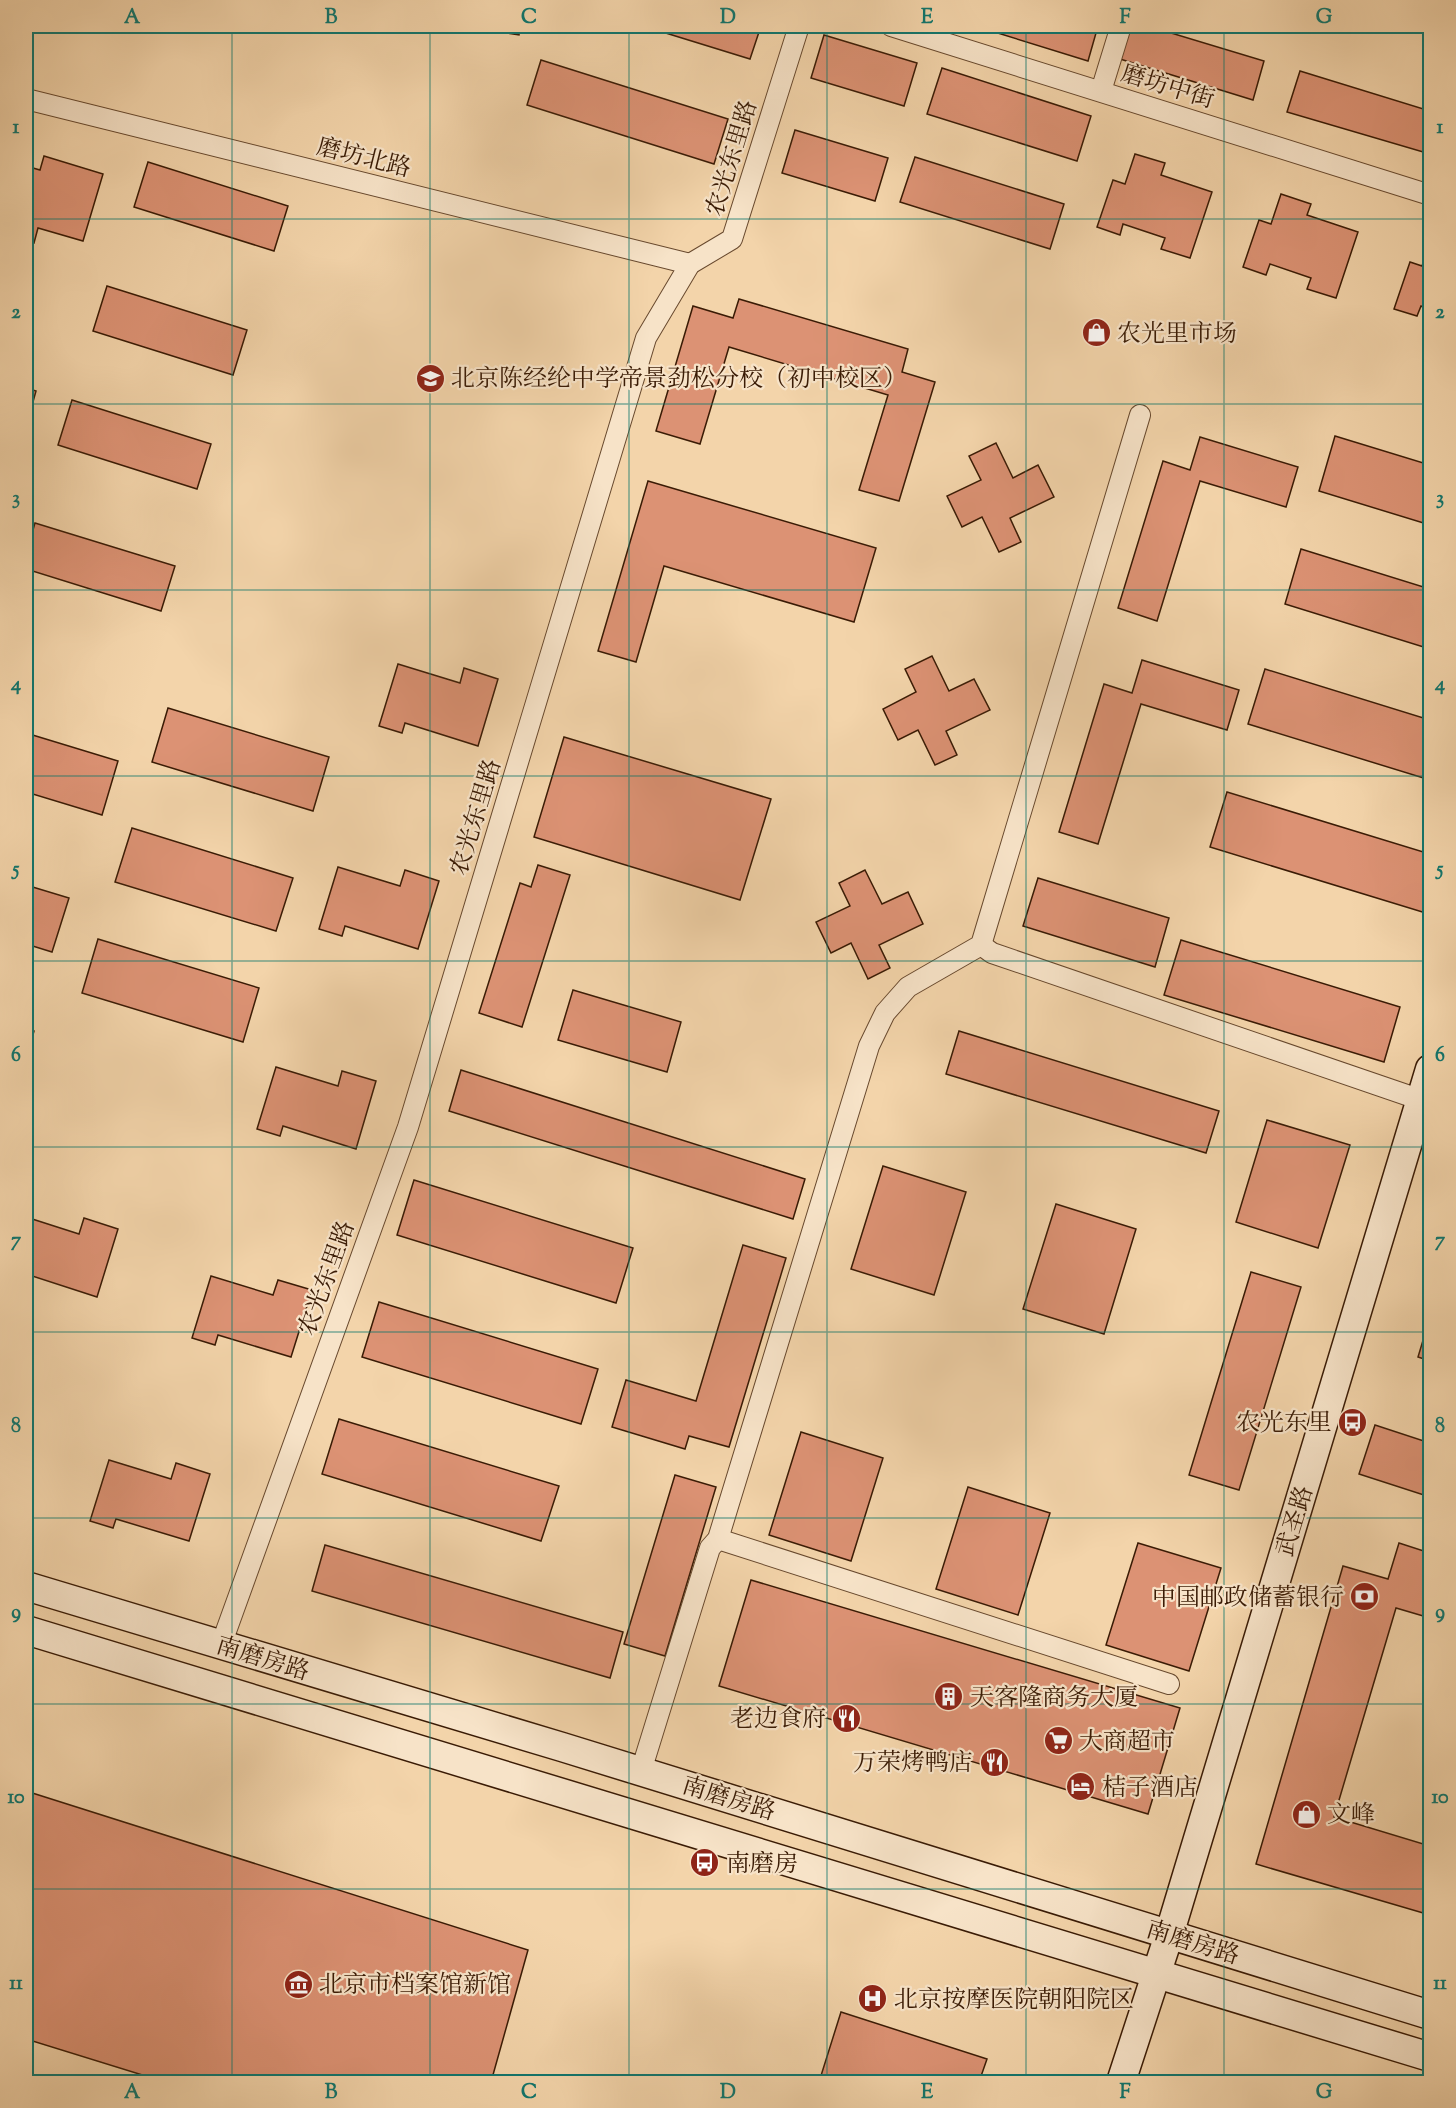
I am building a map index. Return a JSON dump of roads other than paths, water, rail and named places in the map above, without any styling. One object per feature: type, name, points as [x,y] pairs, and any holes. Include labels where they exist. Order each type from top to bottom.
[{"type":"main road","name":"武圣路","points":[[1121,2082],[1169,1935],[1426,1101],[1431,1069]]},
{"type":"main road","name":"南磨房路","points":[[26,1586],[641,1771],[1431,2015]]},
{"type":"main road","name":"南磨房路","points":[[26,1630],[1431,2057]]},
{"type":"street","name":"农光东里路","points":[[221,1645],[408,1127],[646,338],[690,264],[732,239],[799,26]]},
{"type":"street","name":"磨坊中街","points":[[891,26],[1431,195]]},
{"type":"street","points":[[1101,92],[1121,26]]},
{"type":"street","name":"磨坊北路","points":[[26,99],[690,264]]},
{"type":"street","points":[[641,1771],[710,1548],[718,1539],[869,1046],[885,1012],[908,987],[981,945],[1140,415]]},
{"type":"street","points":[[981,945],[1003,957],[1426,1101]]},
{"type":"street","points":[[718,1539],[1169,1684]]},
{"type":"place","name":"农光里市场","points":[[1096,333]]},
{"type":"place","name":"北京陈经纶中学帝景劲松分校（初中校区）","points":[[430,378]]},
{"type":"place","name":"农光东里","points":[[1353,1422]]},
{"type":"place","name":"中国邮政储蓄银行","points":[[1365,1597]]},
{"type":"place","name":"天客隆商务大厦","points":[[949,1697]]},
{"type":"place","name":"老边食府","points":[[847,1718]]},
{"type":"place","name":"大商超市","points":[[1058,1741]]},
{"type":"place","name":"万荣烤鸭店","points":[[994,1762]]},
{"type":"place","name":"桔子酒店","points":[[1081,1787]]},
{"type":"place","name":"文峰","points":[[1306,1814]]},
{"type":"place","name":"南磨房","points":[[705,1863]]},
{"type":"place","name":"北京市档案馆新馆","points":[[298,1984]]},
{"type":"place","name":"北京按摩医院朝阳院区","points":[[873,1999]]}]
